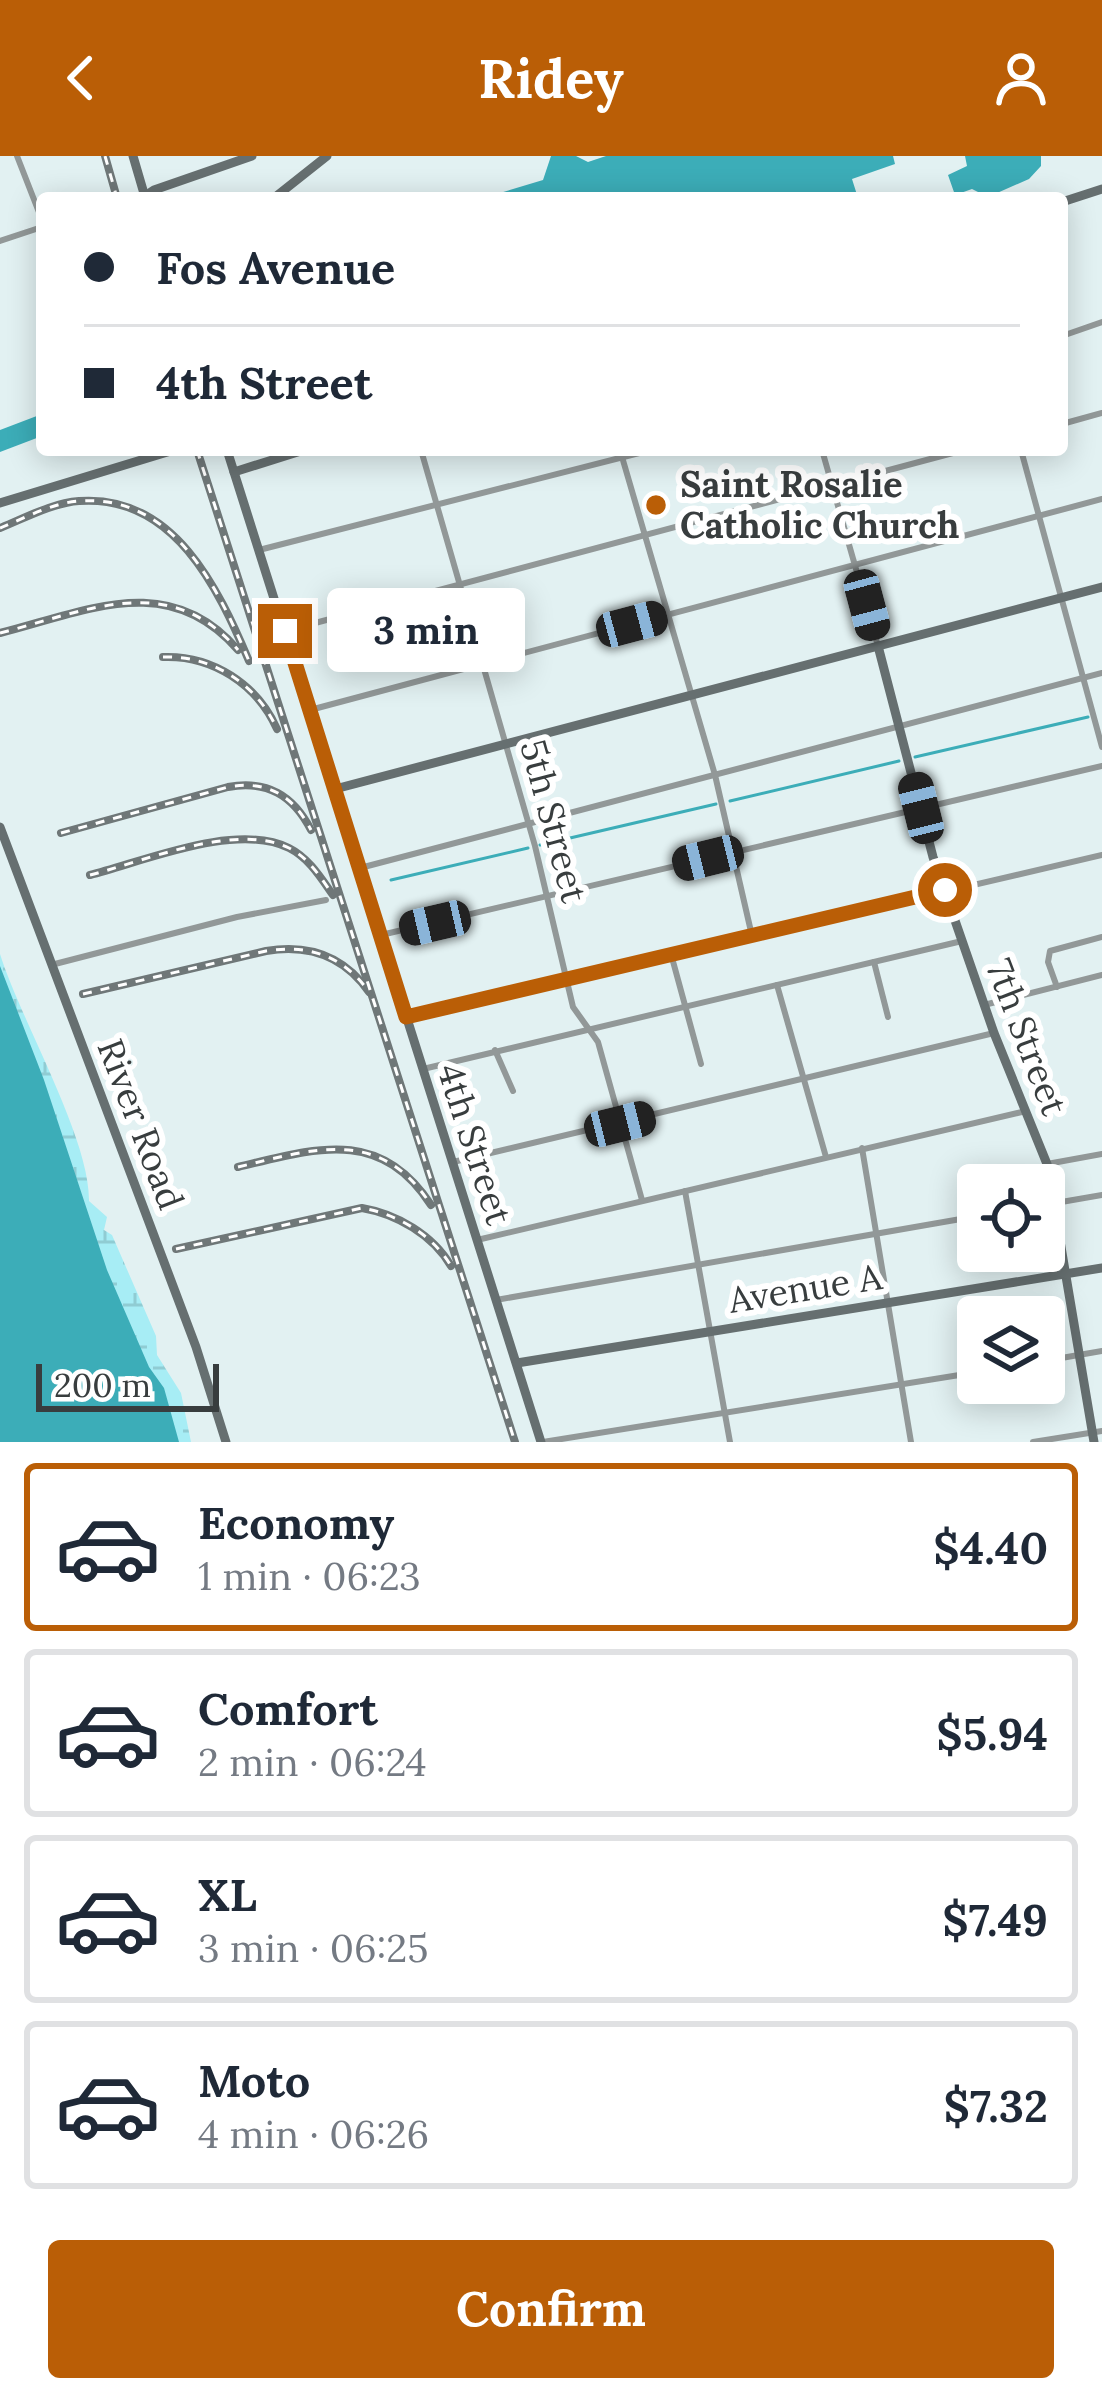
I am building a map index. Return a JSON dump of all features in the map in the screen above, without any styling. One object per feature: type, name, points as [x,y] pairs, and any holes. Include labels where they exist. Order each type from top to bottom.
[{"type":"main road","points":[[133,156],[144,192]]},
{"type":"main road","points":[[156,192],[190,175],[251,156]]},
{"type":"main road","points":[[281,192],[322,158]]},
{"type":"main road","points":[[1068,200],[1102,189]]},
{"type":"main road","points":[[0,503],[154,456]]},
{"type":"main road","name":"4th Street","points":[[229,456],[542,1442]]},
{"type":"main road","points":[[234,472],[285,456]]},
{"type":"main road","points":[[335,789],[1102,587]]},
{"type":"main road","name":"7th Street","points":[[878,646],[945,890],[994,1034],[1047,1164]]},
{"type":"main road","name":"River Road","points":[[0,827],[196,1347],[226,1442]]},
{"type":"main road","name":"7th Street","points":[[1065,1266],[1096,1435]]},
{"type":"main road","name":"Avenue A","points":[[517,1363],[1102,1268]]},
{"type":"street","points":[[17,156],[36,207]]},
{"type":"street","points":[[0,241],[36,226]]},
{"type":"street","points":[[1068,334],[1102,322]]},
{"type":"street","points":[[1068,422],[1102,413]]},
{"type":"street","name":"5th Street","points":[[424,456],[529,825],[573,1007],[598,1042],[642,1200]]},
{"type":"street","points":[[259,550],[614,456]]},
{"type":"street","points":[[622,456],[716,775],[752,936]]},
{"type":"street","name":"7th Street","points":[[823,456],[878,646]]},
{"type":"street","points":[[285,631],[941,456]]},
{"type":"street","points":[[1023,456],[1102,747]]},
{"type":"street","points":[[310,710],[1102,500]]},
{"type":"street","points":[[360,868],[1102,673]]},
{"type":"street","points":[[381,935],[1102,766]]},
{"type":"street","points":[[406,1017],[1102,855]]},
{"type":"street","points":[[51,965],[237,917],[326,900]]},
{"type":"street","points":[[1057,987],[1048,962],[1050,951],[1102,937]]},
{"type":"street","points":[[423,1069],[963,941]]},
{"type":"street","points":[[671,954],[701,1064]]},
{"type":"street","points":[[874,962],[888,1017]]},
{"type":"street","points":[[984,1006],[1102,976]]},
{"type":"street","points":[[777,985],[826,1156]]},
{"type":"street","points":[[453,1162],[994,1034]]},
{"type":"street","points":[[495,1050],[513,1091]]},
{"type":"street","points":[[477,1240],[1026,1112]]},
{"type":"street","points":[[862,1148],[911,1442]]},
{"type":"street","points":[[1047,1164],[1102,1154]]},
{"type":"street","points":[[686,1191],[730,1442]]},
{"type":"street","points":[[1065,1201],[1102,1195]]},
{"type":"street","points":[[496,1300],[957,1220]]},
{"type":"street","points":[[1065,1358],[1102,1351]]},
{"type":"street","points":[[542,1442],[957,1375]]},
{"type":"street","points":[[1038,1442],[1096,1435]]},
{"type":"green space","points":[[0,954],[67,1113],[89,1201],[107,1217],[104,1230],[112,1235],[156,1336],[157,1355],[181,1393],[191,1442],[176,1442],[136,1354],[0,988]]},
{"type":"shaded area","points":[[551,156],[576,156],[588,162],[606,156],[893,156],[895,164],[852,179],[856,192],[503,192],[543,180]]},
{"type":"shaded area","points":[[965,156],[1041,156],[1041,166],[1029,179],[999,192],[954,192],[948,175],[967,166]]},
{"type":"shaded area","points":[[36,416],[36,438],[0,452],[0,430]]},
{"type":"shaded area","points":[[0,966],[44,1080],[107,1270],[149,1367],[164,1388],[179,1442],[0,1442]]},
{"type":"waterway","points":[[915,757],[1088,717]]},
{"type":"waterway","points":[[730,801],[899,761]]},
{"type":"waterway","points":[[540,845],[716,804]]},
{"type":"waterway","points":[[391,880],[528,848]]},
{"type":"railway","points":[[105,156],[115,192]]},
{"type":"railway","points":[[199,456],[515,1442]]},
{"type":"railway","points":[[0,528],[69,502],[112,503],[141,513],[166,529],[207,576],[249,661]]},
{"type":"railway","points":[[0,633],[95,608],[155,604],[184,610],[212,625],[238,650]]},
{"type":"railway","points":[[163,657],[199,661],[231,675],[258,698],[277,729]]},
{"type":"railway","points":[[61,833],[242,785],[267,788],[287,799],[311,830]]},
{"type":"railway","points":[[90,875],[190,846],[243,839],[289,848],[303,857],[333,895]]},
{"type":"railway","points":[[83,994],[281,949],[324,955],[348,969],[369,992]]},
{"type":"railway","points":[[238,1167],[319,1150],[368,1154],[390,1163],[431,1205]]},
{"type":"railway","points":[[176,1249],[362,1208],[413,1228],[451,1266]]},
{"type":"place","name":"Saint Rosalie Catholic Church","points":[[656,505]]},
{"type":"route","points":[[285,631],[406,1017],[945,890]]}]
